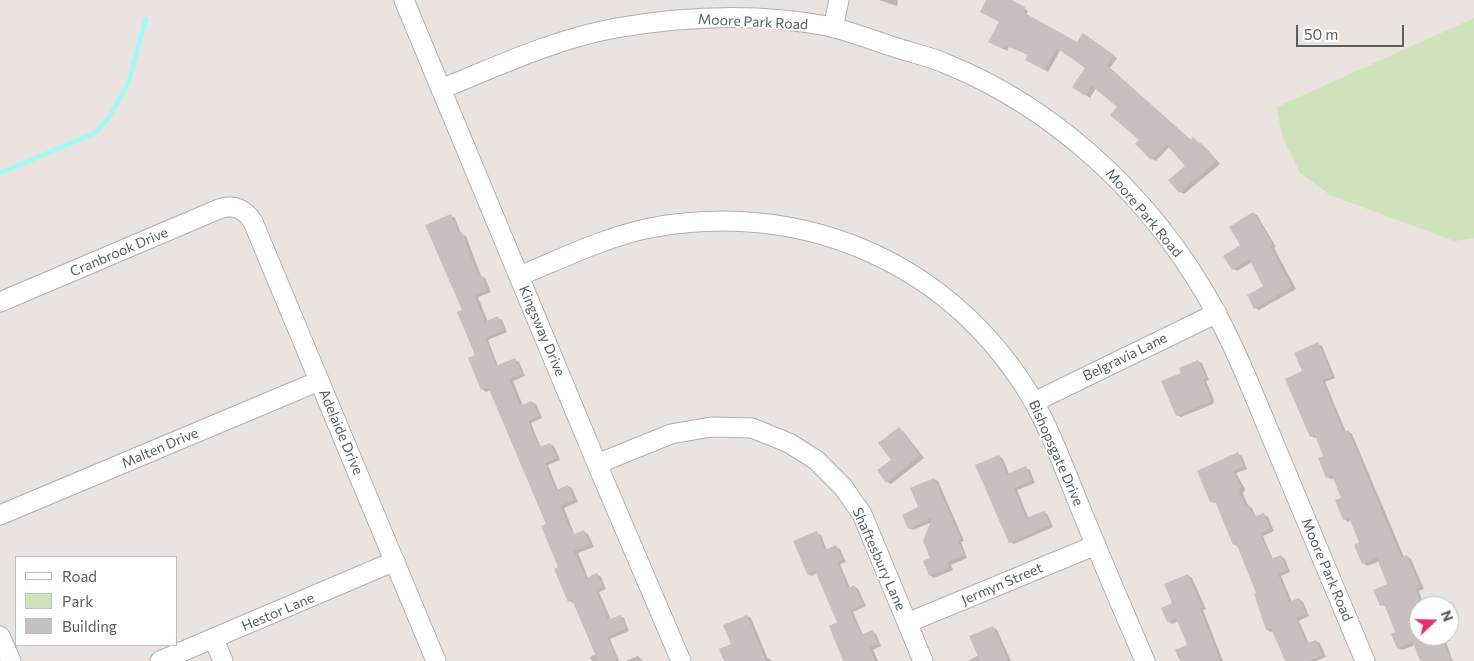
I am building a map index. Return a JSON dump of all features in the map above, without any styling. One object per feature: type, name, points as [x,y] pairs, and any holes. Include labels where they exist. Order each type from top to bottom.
[{"type":"street","name":"Kingsway Drive","points":[[404,0],[681,661]]},
{"type":"street","points":[[833,28],[839,0]]},
{"type":"street","name":"Moore Park Road","points":[[441,89],[535,51],[579,36],[613,28],[694,18],[732,18],[772,20],[833,28],[948,64],[982,80],[1028,106],[1104,165],[1144,208],[1196,278],[1227,332],[1365,661]]},
{"type":"street","name":"Cranbrook Drive","points":[[0,302],[219,209],[232,206],[238,208]]},
{"type":"street","name":"Adelaide Drive","points":[[238,208],[254,222],[436,661]]},
{"type":"street","name":"Bishopsgate Drive","points":[[519,276],[612,238],[649,228],[687,222],[730,221],[768,223],[805,230],[858,246],[895,264],[927,284],[984,333],[1008,362],[1034,402],[1144,661]]},
{"type":"street","name":"Belgravia Lane","points":[[1034,402],[1217,313]]},
{"type":"street","name":"Malten Drive","points":[[0,516],[319,381]]},
{"type":"street","name":"Shaftesbury Lane","points":[[597,464],[671,434],[711,427],[752,428],[789,443],[816,460],[843,487],[862,514],[923,661]]},
{"type":"street","name":"Jermyn Street","points":[[907,623],[1096,545]]},
{"type":"street","name":"Hestor Lane","points":[[160,661],[395,562]]},
{"type":"street","points":[[0,636],[11,661]]},
{"type":"street","points":[[214,639],[223,661]]},
{"type":"green space","points":[[1474,18],[1474,238],[1454,241],[1330,195],[1300,173],[1282,136],[1277,107]]},
{"type":"building","points":[[986,0],[1012,0],[1025,7],[1023,12],[1077,42],[1083,33],[1114,55],[1107,65],[1190,140],[1193,137],[1201,143],[1216,161],[1179,193],[1168,180],[1185,166],[1166,144],[1151,160],[1135,144],[1139,140],[1110,115],[1117,107],[1092,86],[1085,96],[1072,87],[1085,68],[1057,48],[1044,70],[1025,60],[1028,54],[1005,45],[1003,49],[988,42],[999,22],[980,12]]},
{"type":"building","points":[[1253,212],[1273,244],[1270,246],[1292,287],[1254,309],[1247,295],[1263,286],[1249,259],[1232,270],[1223,256],[1240,245],[1229,227]]},
{"type":"building","points":[[451,214],[459,234],[462,232],[478,276],[481,274],[487,290],[474,295],[485,322],[498,316],[504,330],[485,338],[496,366],[515,358],[522,374],[509,379],[520,406],[532,401],[539,416],[528,421],[539,447],[550,443],[557,458],[545,463],[556,490],[568,485],[574,500],[560,506],[573,535],[584,530],[590,544],[574,551],[586,578],[597,573],[603,587],[596,590],[608,620],[620,615],[626,628],[607,637],[617,661],[598,661],[572,600],[568,602],[554,569],[558,567],[541,526],[546,524],[488,387],[481,390],[468,358],[475,355],[457,312],[462,310],[425,225]]},
{"type":"building","points":[[1318,342],[1332,376],[1322,380],[1344,432],[1348,430],[1401,557],[1407,555],[1420,587],[1415,589],[1418,596],[1409,596],[1409,644],[1397,648],[1391,634],[1395,632],[1384,604],[1380,606],[1373,590],[1387,584],[1377,558],[1362,564],[1354,545],[1359,542],[1349,518],[1343,520],[1335,500],[1341,498],[1332,475],[1326,478],[1318,458],[1323,456],[1315,435],[1310,437],[1285,379],[1302,371],[1294,353]]},
{"type":"building","points":[[1198,360],[1206,377],[1203,379],[1210,397],[1209,402],[1176,416],[1161,381],[1181,373],[1179,368]]},
{"type":"building","points":[[899,427],[920,455],[886,483],[877,470],[891,460],[878,443]]},
{"type":"building","points":[[1238,452],[1244,466],[1233,471],[1241,486],[1239,491],[1245,506],[1248,504],[1254,517],[1264,513],[1270,529],[1260,533],[1271,559],[1281,555],[1287,570],[1278,574],[1289,602],[1299,598],[1306,614],[1296,618],[1306,644],[1316,640],[1322,655],[1308,661],[1285,661],[1271,628],[1266,630],[1254,594],[1256,593],[1236,543],[1233,545],[1215,501],[1210,502],[1197,471]]},
{"type":"building","points":[[999,455],[1007,474],[1026,466],[1032,480],[1014,488],[1026,518],[1044,511],[1050,525],[1009,543],[975,465]]},
{"type":"building","points":[[934,478],[961,539],[958,540],[964,555],[947,562],[949,567],[929,576],[923,561],[930,558],[923,541],[932,518],[908,529],[902,515],[918,507],[910,488]]},
{"type":"building","points":[[817,531],[825,550],[836,545],[842,559],[837,562],[848,588],[854,585],[863,604],[850,610],[861,635],[872,630],[878,644],[870,647],[875,661],[843,661],[829,626],[837,622],[815,571],[807,574],[793,541]]},
{"type":"building","points":[[1188,574],[1202,607],[1200,608],[1220,661],[1180,661],[1175,650],[1187,645],[1176,618],[1167,622],[1161,608],[1172,603],[1164,584]]},
{"type":"building","points":[[747,615],[766,661],[724,661],[719,649],[731,644],[723,625]]},
{"type":"building","points":[[993,626],[1008,661],[980,661],[969,636]]},
{"type":"building","points":[[1414,646],[1445,646],[1451,661],[1420,661]]},
{"type":"waterway","points":[[0,173],[95,133],[110,116],[128,84],[146,19]]}]
